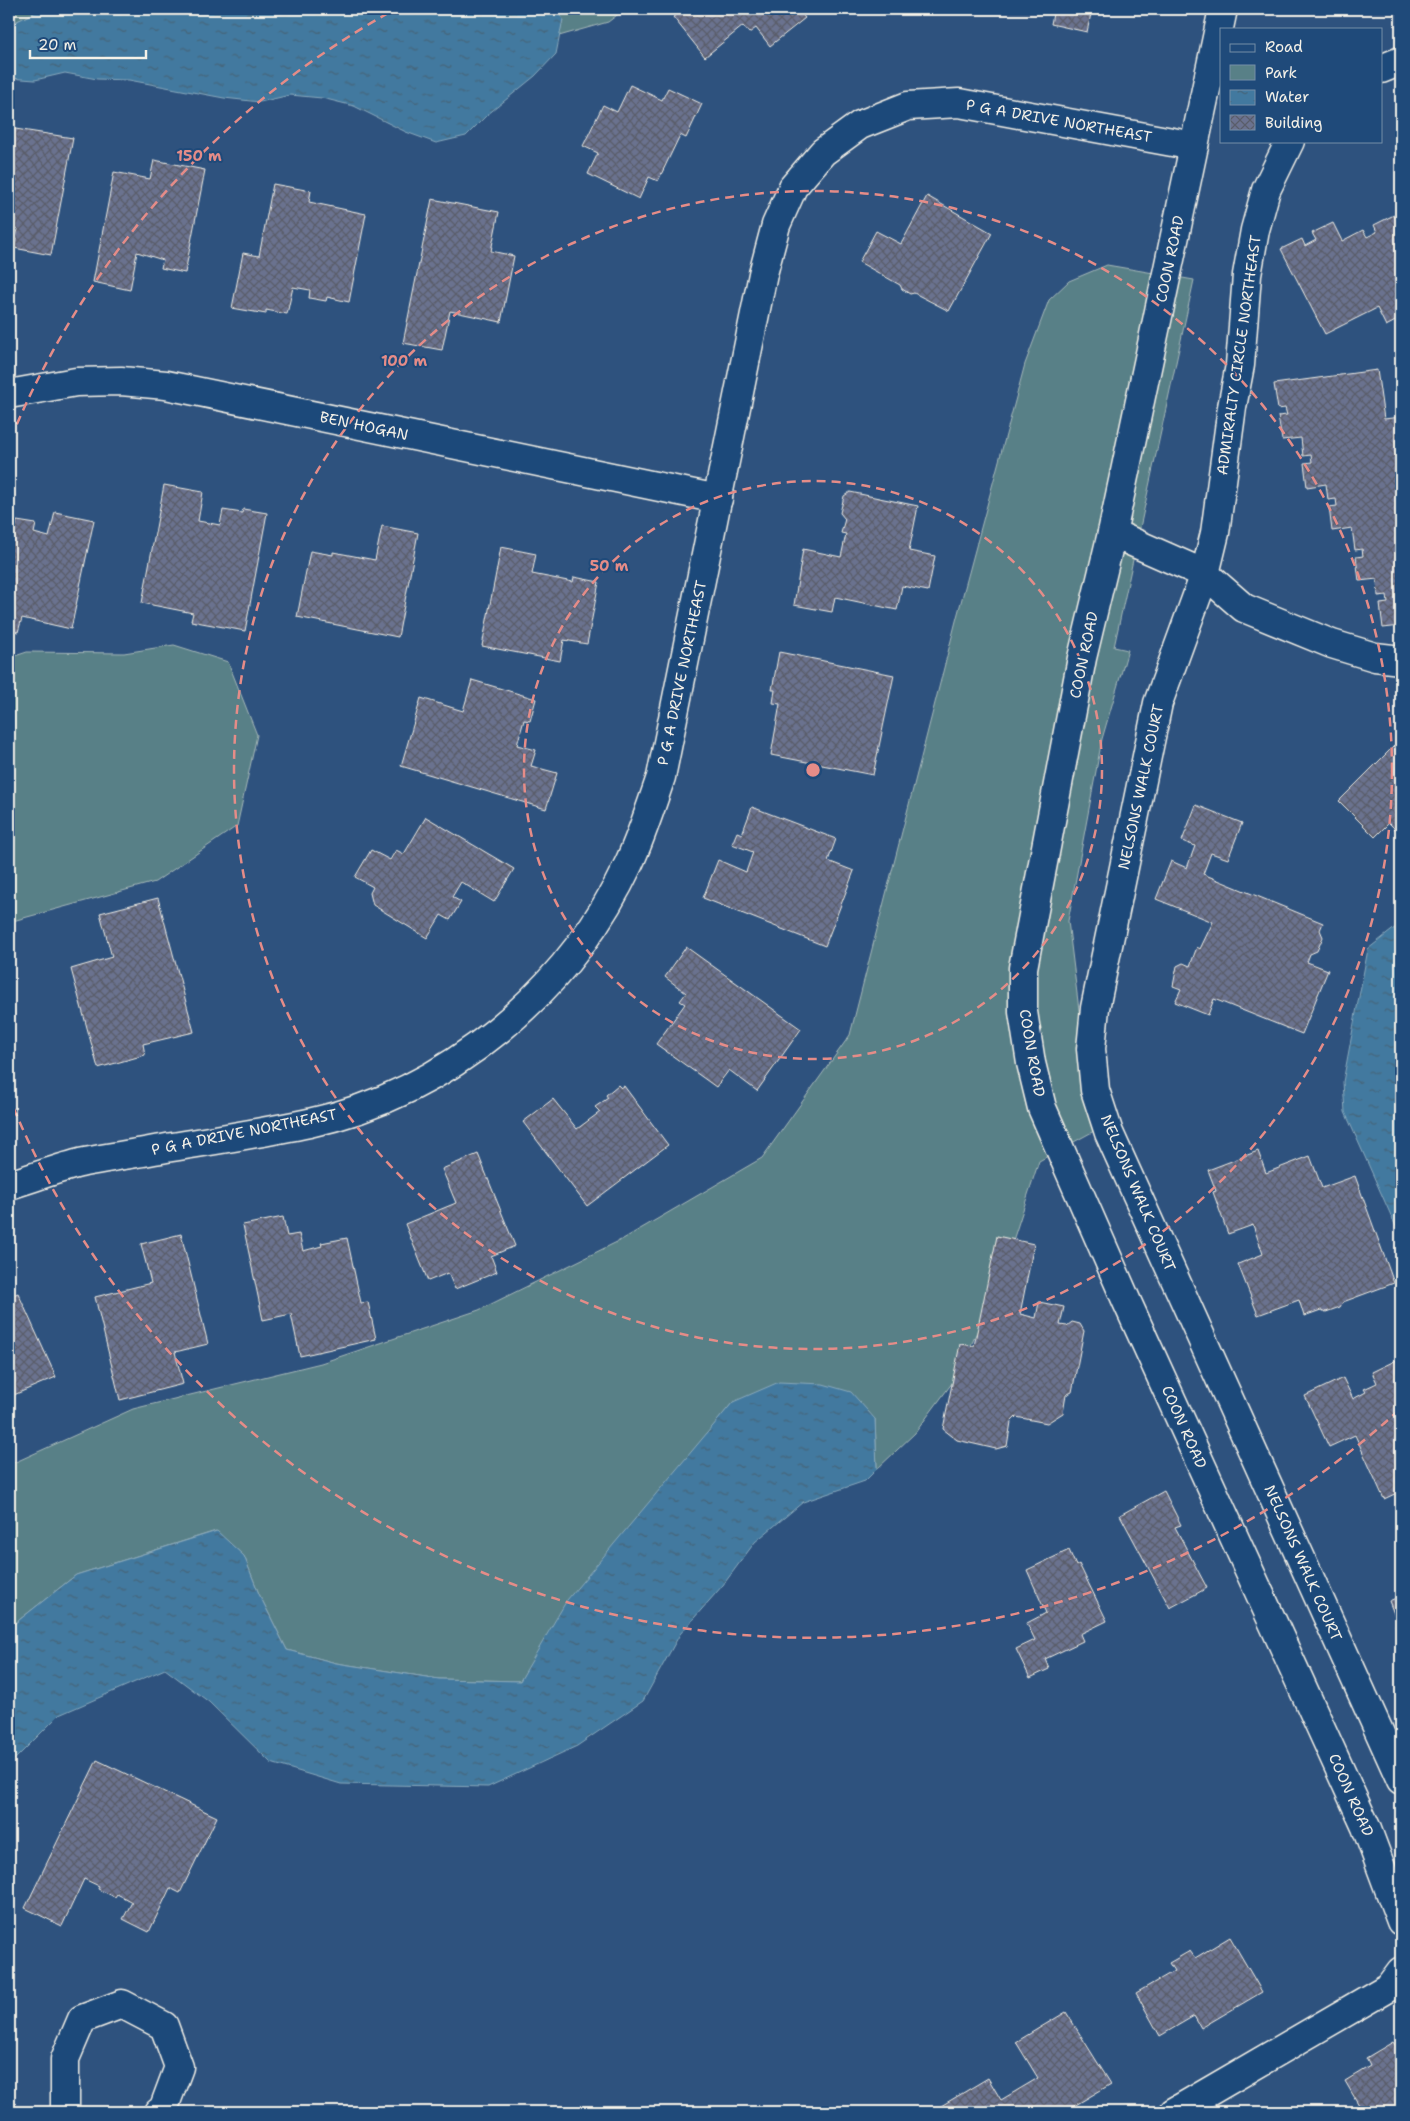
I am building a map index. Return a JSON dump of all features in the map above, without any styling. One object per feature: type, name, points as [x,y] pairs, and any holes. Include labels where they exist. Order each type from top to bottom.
[{"type":"street","name":"COON ROAD","points":[[1223,9],[1112,534],[1082,658],[1023,968],[1023,1012],[1031,1063],[1042,1108],[1127,1302],[1366,1827],[1401,1921]]},
{"type":"street","points":[[1382,69],[1401,61]]},
{"type":"street","name":"P G A DRIVE NORTHEAST","points":[[9,1185],[81,1163],[310,1123],[360,1108],[407,1088],[458,1060],[506,1024],[550,982],[582,942],[607,903],[629,863],[647,821],[661,777],[763,274],[776,225],[794,187],[823,152],[860,125],[908,106],[959,102],[1194,146]]},
{"type":"street","name":"ADMIRALTY CIRCLE NORTHEAST","points":[[1205,574],[1215,533],[1232,407],[1240,365],[1247,275],[1255,230],[1266,190],[1290,142]]},
{"type":"street","name":"BEN HOGAN","points":[[9,394],[76,382],[121,381],[166,386],[718,499]]},
{"type":"street","points":[[1112,534],[1205,574],[1244,608],[1332,644],[1375,656],[1401,660]]},
{"type":"street","name":"NELSONS WALK COURT","points":[[1205,574],[1158,703],[1095,1008],[1091,1049],[1095,1090],[1109,1133],[1401,1780]]},
{"type":"street","points":[[1174,2112],[1389,1987],[1401,1971]]},
{"type":"street","points":[[66,2112],[65,2059],[82,2019],[122,2004],[164,2026],[179,2067],[163,2110],[159,2112]]},
{"type":"green space","points":[[9,9],[42,9],[9,25]]},
{"type":"green space","points":[[554,9],[625,9],[608,22],[559,36],[563,19]]},
{"type":"green space","points":[[1107,265],[1194,280],[1114,647],[1128,650],[1102,739],[1068,921],[1094,1131],[1039,1161],[1001,1277],[958,1375],[915,1433],[877,1469],[875,1419],[733,1402],[671,1478],[543,1644],[520,1681],[439,1679],[336,1663],[287,1650],[259,1594],[244,1556],[216,1531],[76,1575],[9,1628],[9,1465],[133,1409],[321,1363],[479,1310],[623,1239],[762,1158],[850,1035],[957,617],[1025,364],[1049,300],[1069,281]]},
{"type":"green space","points":[[174,645],[228,662],[257,735],[237,826],[155,882],[9,922],[9,658],[27,652],[124,653]]},
{"type":"water","points":[[42,9],[554,9],[563,19],[556,54],[535,76],[487,115],[466,136],[436,143],[406,132],[354,106],[322,98],[290,95],[260,102],[224,98],[129,80],[97,79],[65,73],[35,80],[9,78],[9,25]]},
{"type":"water","points":[[1396,927],[1401,927],[1401,1238],[1345,1112],[1343,1082],[1368,949]]},
{"type":"water","points":[[779,1382],[823,1384],[851,1392],[875,1419],[877,1469],[865,1481],[803,1502],[755,1542],[723,1585],[680,1634],[643,1701],[577,1746],[488,1787],[341,1784],[271,1763],[209,1702],[165,1669],[59,1715],[9,1765],[9,1628],[76,1575],[217,1531],[244,1556],[259,1594],[287,1650],[336,1663],[439,1679],[520,1681],[567,1600],[733,1402]]},
{"type":"building","points":[[684,9],[798,9],[805,18],[770,46],[756,28],[749,33],[743,26],[705,57],[673,17]]},
{"type":"building","points":[[1054,9],[1092,9],[1087,32],[1051,24]]},
{"type":"building","points":[[630,85],[662,100],[668,88],[702,104],[686,138],[680,135],[658,181],[649,177],[639,199],[588,174],[598,153],[583,146],[603,105],[617,112]]},
{"type":"building","points":[[9,128],[73,138],[51,255],[14,248],[18,229],[9,227]]},
{"type":"building","points":[[154,160],[205,170],[185,273],[161,268],[163,260],[137,252],[130,290],[93,282],[114,172],[150,179]]},
{"type":"building","points":[[273,184],[311,191],[309,202],[366,214],[349,302],[327,297],[326,301],[309,298],[310,290],[293,287],[287,314],[266,310],[266,314],[232,308],[243,253],[259,256]]},
{"type":"building","points":[[927,196],[992,233],[949,311],[914,293],[910,294],[902,289],[900,285],[859,262],[876,231],[901,244]]},
{"type":"building","points":[[432,199],[499,212],[491,251],[514,256],[501,322],[450,311],[442,350],[403,343]]},
{"type":"building","points":[[1394,215],[1401,228],[1401,318],[1386,326],[1377,308],[1325,334],[1281,249],[1302,239],[1305,246],[1316,240],[1312,233],[1333,223],[1342,241],[1363,230],[1367,237],[1377,232],[1374,225]]},
{"type":"building","points":[[1377,370],[1384,419],[1401,417],[1401,626],[1383,628],[1380,604],[1388,603],[1387,595],[1378,596],[1377,579],[1359,581],[1356,557],[1363,556],[1362,549],[1355,550],[1352,528],[1332,531],[1329,507],[1337,506],[1336,499],[1328,500],[1326,484],[1307,487],[1304,463],[1312,462],[1311,455],[1303,456],[1301,438],[1282,440],[1278,416],[1287,415],[1285,408],[1278,409],[1274,384]]},
{"type":"building","points":[[164,485],[203,492],[198,521],[220,525],[223,510],[242,513],[243,509],[267,513],[245,631],[191,621],[193,613],[142,603]]},
{"type":"building","points":[[850,492],[918,506],[909,551],[935,556],[928,591],[902,586],[897,610],[835,597],[832,612],[794,605],[803,549],[841,557],[846,534],[841,533],[845,519],[840,513],[844,496]]},
{"type":"building","points":[[55,512],[94,520],[71,629],[22,618],[18,632],[9,630],[9,528],[15,529],[17,521],[36,524],[34,533],[49,537]]},
{"type":"building","points":[[382,526],[418,533],[398,637],[297,617],[310,551],[333,555],[333,552],[375,560]]},
{"type":"building","points":[[501,547],[536,554],[532,574],[573,582],[574,577],[599,582],[587,644],[564,640],[560,661],[482,646]]},
{"type":"building","points":[[779,652],[894,675],[873,775],[771,755],[780,704],[773,703],[775,690],[772,690]]},
{"type":"building","points":[[472,680],[536,699],[530,721],[524,720],[517,745],[536,750],[531,766],[557,773],[546,809],[401,766],[421,698],[463,711]]},
{"type":"building","points":[[1401,739],[1401,835],[1389,823],[1375,837],[1339,801]]},
{"type":"building","points":[[1196,805],[1242,823],[1228,859],[1211,853],[1203,874],[1323,923],[1320,930],[1323,937],[1317,951],[1310,954],[1307,962],[1328,970],[1302,1034],[1214,999],[1208,1015],[1175,1002],[1181,989],[1173,986],[1177,966],[1183,963],[1190,966],[1197,947],[1200,949],[1213,922],[1156,899],[1171,861],[1187,868],[1195,846],[1182,841]]},
{"type":"building","points":[[752,807],[836,839],[828,861],[854,871],[825,946],[703,898],[718,860],[746,872],[753,852],[732,844],[737,832],[742,834]]},
{"type":"building","points":[[426,817],[514,869],[494,902],[461,882],[452,897],[461,902],[450,920],[441,915],[427,938],[373,905],[370,893],[373,887],[355,877],[371,850],[390,860],[396,850],[404,854]]},
{"type":"building","points":[[158,898],[194,1032],[143,1044],[145,1055],[98,1068],[71,969],[112,957],[100,913]]},
{"type":"building","points":[[686,947],[801,1029],[757,1091],[729,1070],[716,1087],[656,1044],[685,1004],[680,1001],[686,993],[665,977]]},
{"type":"building","points":[[618,1085],[621,1088],[624,1086],[668,1145],[587,1206],[523,1122],[553,1099],[577,1129],[600,1112],[595,1107],[608,1098],[606,1095]]},
{"type":"building","points":[[1258,1151],[1266,1173],[1310,1156],[1322,1188],[1355,1176],[1394,1283],[1343,1302],[1340,1307],[1326,1312],[1321,1310],[1304,1316],[1299,1300],[1258,1315],[1238,1264],[1263,1254],[1253,1225],[1228,1234],[1213,1192],[1216,1191],[1208,1170]]},
{"type":"building","points":[[478,1154],[515,1246],[491,1256],[497,1272],[455,1289],[448,1273],[428,1281],[405,1224],[456,1203],[442,1169]]},
{"type":"building","points":[[283,1217],[287,1236],[299,1234],[303,1251],[322,1246],[321,1243],[347,1238],[361,1303],[368,1302],[376,1339],[300,1356],[291,1314],[263,1320],[243,1225]]},
{"type":"building","points":[[181,1234],[208,1344],[175,1352],[183,1384],[120,1400],[95,1297],[151,1283],[141,1244]]},
{"type":"building","points":[[997,1236],[1034,1244],[1020,1314],[1036,1318],[1039,1302],[1064,1307],[1060,1325],[1067,1326],[1072,1322],[1080,1324],[1084,1331],[1072,1392],[1066,1395],[1063,1413],[1047,1423],[1016,1417],[1011,1422],[1007,1446],[996,1449],[957,1440],[943,1429],[960,1344],[974,1346]]},
{"type":"building","points":[[18,1293],[56,1377],[9,1397],[9,1297]]},
{"type":"building","points":[[1401,1358],[1401,1491],[1384,1499],[1355,1435],[1329,1447],[1305,1396],[1343,1378],[1353,1399],[1366,1392],[1364,1389],[1377,1383],[1372,1372]]},
{"type":"building","points":[[1164,1491],[1181,1525],[1175,1527],[1207,1588],[1170,1608],[1120,1515]]},
{"type":"building","points":[[1069,1550],[1076,1566],[1079,1564],[1107,1621],[1080,1634],[1083,1641],[1045,1659],[1049,1669],[1030,1678],[1016,1649],[1035,1640],[1027,1623],[1046,1613],[1027,1570]]},
{"type":"building","points":[[1401,1596],[1401,1640],[1395,1625],[1398,1624],[1389,1601]]},
{"type":"building","points":[[97,1760],[217,1817],[180,1893],[170,1888],[149,1932],[123,1919],[132,1902],[117,1894],[115,1897],[98,1889],[99,1886],[84,1879],[62,1926],[25,1908]]},
{"type":"building","points":[[1230,1937],[1262,1992],[1201,2028],[1194,2016],[1160,2036],[1136,1993],[1174,1971],[1169,1963],[1190,1951],[1195,1958]]},
{"type":"building","points":[[1066,2012],[1111,2084],[1064,2112],[931,2112],[988,2078],[1001,2100],[1038,2078],[1016,2042]]},
{"type":"building","points":[[1393,2042],[1401,2053],[1401,2112],[1363,2112],[1345,2081],[1370,2066],[1366,2058]]}]
